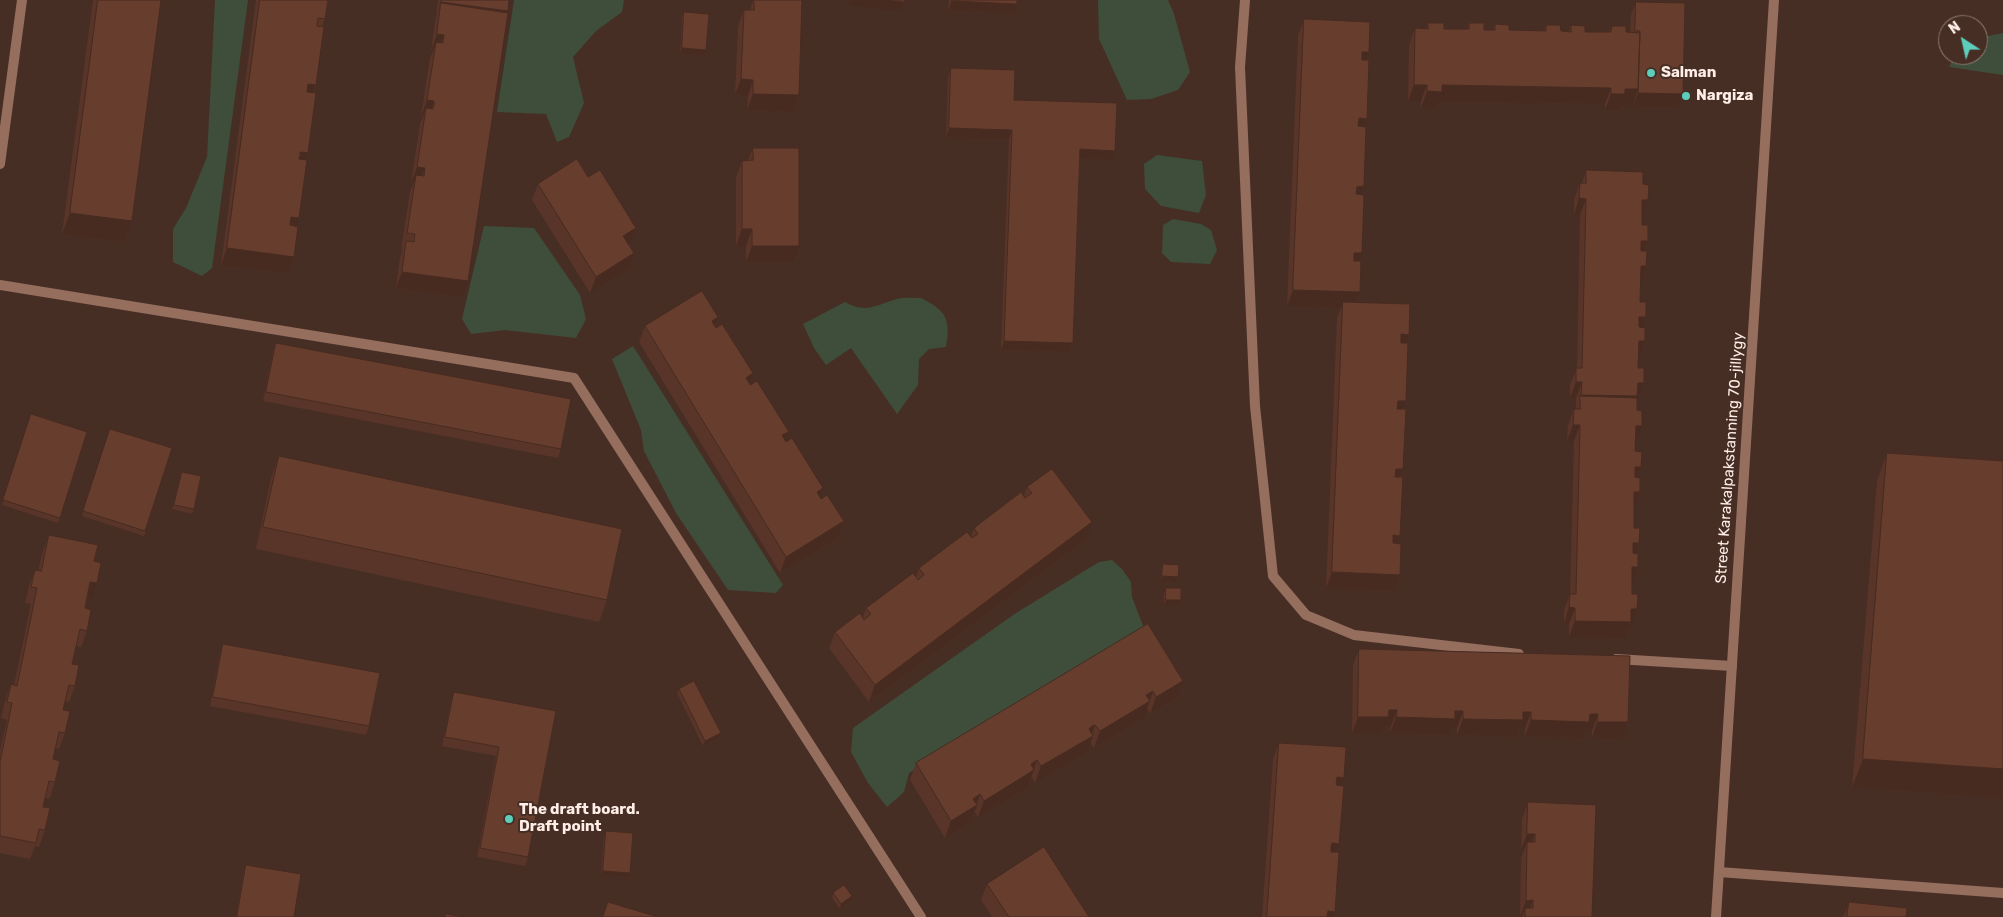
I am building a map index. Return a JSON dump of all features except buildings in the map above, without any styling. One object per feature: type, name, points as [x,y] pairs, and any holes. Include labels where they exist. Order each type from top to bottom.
[{"type":"street","points":[[0,164],[22,0]]},
{"type":"street","points":[[1245,0],[1240,67],[1254,396],[1273,576],[1306,615],[1354,635],[1530,655]]},
{"type":"street","name":"Street Karakalpakstanning 70-jillygy","points":[[1716,917],[1774,0]]},
{"type":"street","points":[[0,284],[574,378],[921,917]]},
{"type":"street","points":[[1600,658],[1732,666]]},
{"type":"street","points":[[1719,872],[2003,893]]},
{"type":"green space","points":[[215,0],[248,0],[212,268],[202,276],[173,262],[173,229],[186,208],[207,157]]},
{"type":"green space","points":[[514,0],[624,0],[622,12],[596,31],[573,57],[584,103],[569,137],[557,142],[546,114],[497,112]]},
{"type":"green space","points":[[1098,0],[1168,0],[1174,14],[1190,72],[1178,90],[1151,99],[1127,100],[1099,39]]},
{"type":"green space","points":[[2003,33],[2003,75],[1949,67],[1950,65],[1988,65],[1988,36]]},
{"type":"green space","points":[[1157,155],[1202,161],[1206,195],[1199,213],[1161,206],[1145,189],[1144,164]]},
{"type":"green space","points":[[1173,219],[1201,224],[1211,230],[1217,250],[1210,264],[1171,262],[1162,253],[1163,225]]},
{"type":"green space","points":[[484,226],[534,228],[580,295],[586,319],[576,338],[505,330],[471,334],[462,319]]},
{"type":"green space","points":[[900,298],[921,298],[936,307],[945,316],[948,329],[946,347],[929,349],[919,359],[918,385],[897,414],[851,348],[826,365],[814,348],[803,324],[845,302],[852,306],[865,308]]},
{"type":"green space","points":[[633,346],[783,585],[776,593],[728,590],[676,513],[644,451],[641,430],[612,359]]},
{"type":"green space","points":[[1112,560],[1122,569],[1131,582],[1132,597],[1145,631],[909,773],[904,792],[887,807],[868,783],[851,752],[853,728],[1016,613],[1099,562]]},
{"type":"place","name":"Salman","points":[[1651,73]]},
{"type":"place","name":"Nargiza","points":[[1686,96]]},
{"type":"place","name":"The draft board. Draft point","points":[[509,819]]}]
